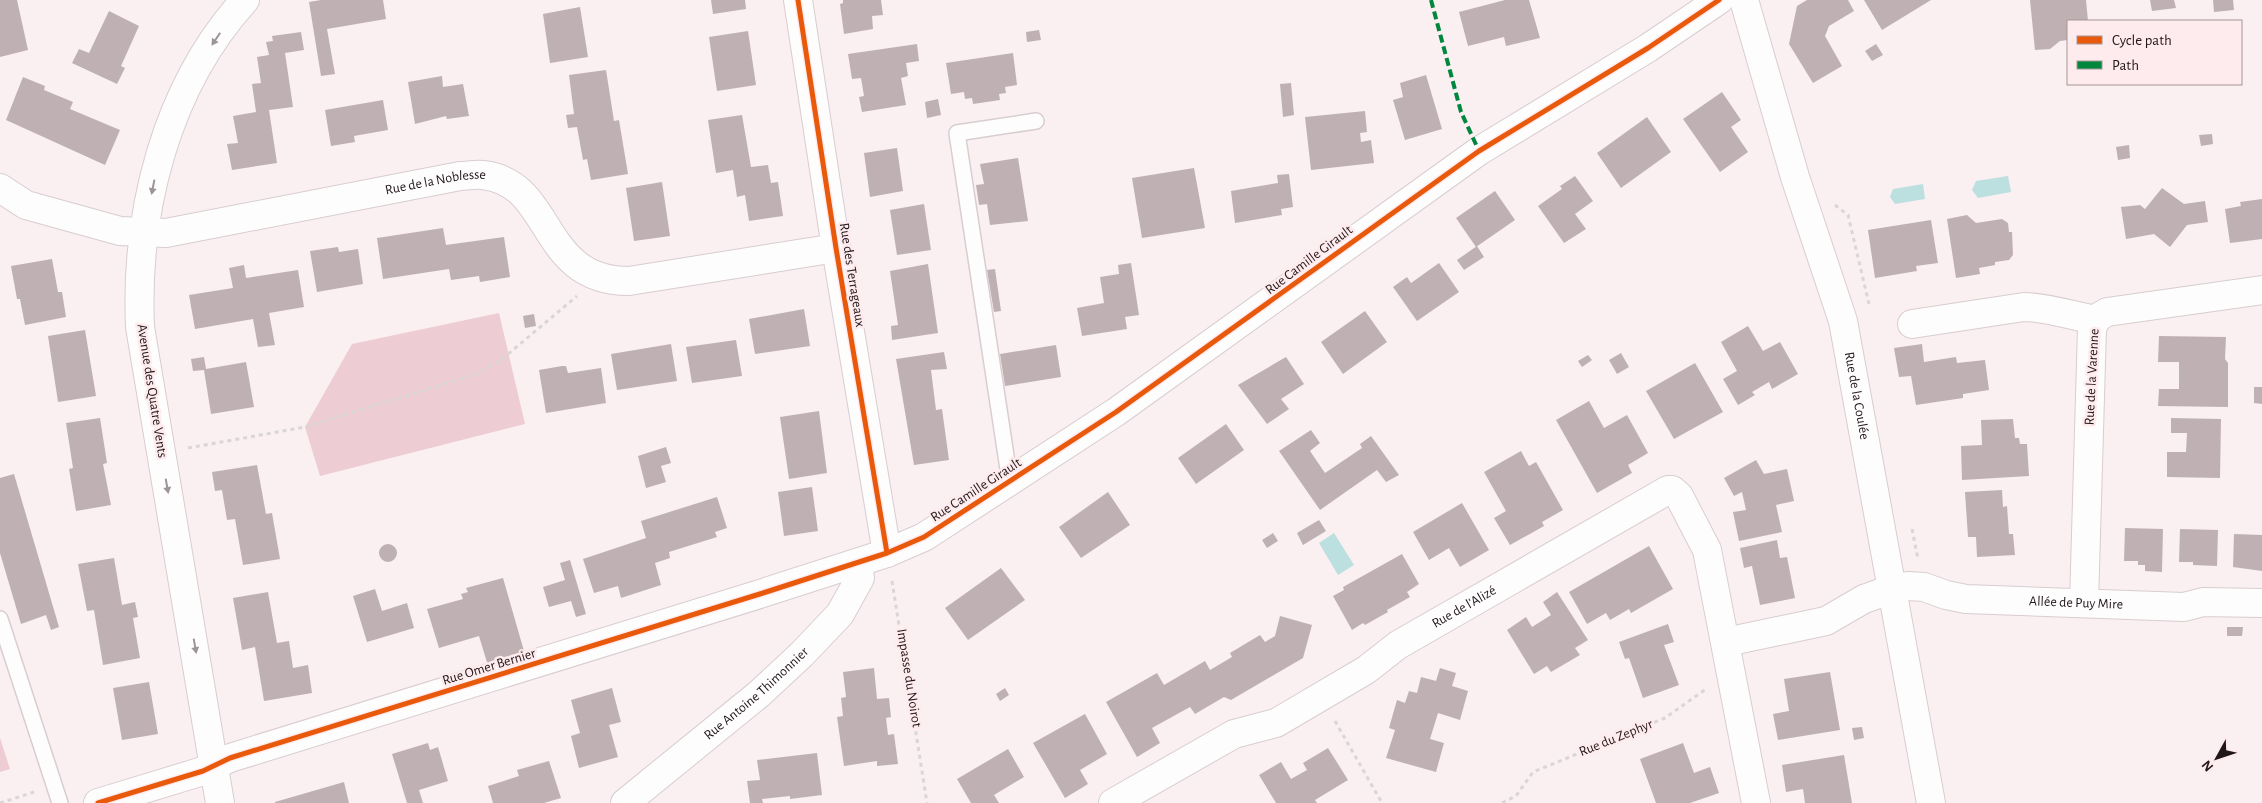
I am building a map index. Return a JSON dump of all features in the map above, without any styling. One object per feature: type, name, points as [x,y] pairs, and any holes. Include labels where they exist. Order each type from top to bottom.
[{"type":"street","name":"Avenue des Quatre Vents","points":[[220,803],[140,327],[138,286],[143,233],[156,169],[172,119],[189,79],[233,14],[245,0]]},
{"type":"street","name":"Rue des Terrageaux","points":[[798,0],[836,248],[887,553]]},
{"type":"street","name":"Rue Camille Girault","points":[[887,553],[924,537],[1124,407],[1479,151],[1648,48],[1719,0]]},
{"type":"street","name":"Rue de la Coulée","points":[[1744,0],[1795,177],[1843,321],[1931,803]]},
{"type":"street","name":"Rue de la Noblesse","points":[[0,188],[26,205],[120,231],[166,233],[460,176],[483,175],[505,182],[523,194],[569,260],[598,278],[613,281],[629,281],[836,248]]},
{"type":"street","name":"Rue de la Varenne","points":[[2084,604],[2092,328],[2096,320],[2107,312],[2262,290]]},
{"type":"street","points":[[1912,324],[2024,307],[2041,307],[2060,314],[2096,320]]},
{"type":"street","name":"Rue de l'Alizé","points":[[1114,803],[1234,734],[1276,723],[1366,670],[1398,645],[1668,490],[1672,490],[1679,496],[1705,543],[1726,642],[1756,803]]},
{"type":"street","name":"Rue Omer Bernier","points":[[98,803],[215,766],[230,758],[887,553]]},
{"type":"street","name":"Rue Antoine Thimonnier","points":[[625,803],[759,694],[802,654],[840,614],[860,578],[858,563]]},
{"type":"street","name":"Allée de Puy Mire","points":[[1892,589],[1908,586],[1924,587],[1946,595],[1966,599],[2084,604],[2184,607],[2203,602],[2262,603]]},
{"type":"street","points":[[1726,642],[1826,621],[1864,598],[1892,589]]},
{"type":"lane","points":[[1010,482],[957,133],[1036,122]]},
{"type":"lane","points":[[0,619],[60,803]]},
{"type":"path","points":[[162,452],[305,427],[476,374],[501,360],[598,278]]},
{"type":"path","points":[[1322,696],[1382,803]]},
{"type":"path","points":[[0,803],[53,785]]},
{"type":"shaded area","points":[[499,313],[525,424],[320,476],[305,427],[352,344]]},
{"type":"shaded area","points":[[0,738],[10,769],[0,772]]},
{"type":"water","points":[[2008,176],[2011,192],[1978,198],[1972,190],[1976,181]]},
{"type":"water","points":[[1923,184],[1925,199],[1895,204],[1890,197],[1893,189]]},
{"type":"water","points":[[1334,533],[1354,565],[1338,575],[1319,543]]},
{"type":"building","points":[[0,0],[17,0],[28,50],[0,57]]},
{"type":"building","points":[[321,0],[383,0],[386,19],[327,29],[335,74],[321,76],[309,2]]},
{"type":"building","points":[[711,0],[745,0],[746,9],[713,14]]},
{"type":"building","points":[[843,0],[881,0],[883,15],[872,16],[873,29],[844,34],[840,4],[843,3]]},
{"type":"building","points":[[1505,0],[1529,0],[1540,38],[1506,46],[1504,37],[1468,46],[1459,12]]},
{"type":"building","points":[[1807,0],[1848,0],[1854,11],[1829,26],[1825,36],[1842,66],[1813,83],[1789,44],[1797,6]]},
{"type":"building","points":[[1864,0],[1931,0],[1882,30]]},
{"type":"building","points":[[2030,0],[2086,0],[2088,20],[2067,20],[2067,40],[2060,41],[2050,49],[2035,50]]},
{"type":"building","points":[[2150,0],[2174,0],[2176,8],[2152,11]]},
{"type":"building","points":[[2213,0],[2233,0],[2234,10],[2214,12]]},
{"type":"building","points":[[580,7],[588,57],[550,63],[543,14]]},
{"type":"building","points":[[109,11],[139,26],[121,66],[125,68],[117,84],[72,63],[79,49],[89,53]]},
{"type":"building","points":[[1039,30],[1041,40],[1027,42],[1026,32]]},
{"type":"building","points":[[748,31],[756,85],[717,91],[709,37]]},
{"type":"building","points":[[301,32],[304,50],[285,53],[293,107],[269,110],[277,163],[232,170],[227,144],[238,143],[233,116],[256,112],[252,84],[261,83],[257,57],[269,55],[266,42],[273,41],[272,36]]},
{"type":"building","points":[[917,44],[919,61],[906,63],[908,76],[901,78],[906,105],[862,112],[859,97],[864,96],[861,78],[852,79],[848,54]]},
{"type":"building","points":[[1876,44],[1883,55],[1872,61],[1865,51]]},
{"type":"building","points":[[1013,53],[1017,85],[1005,87],[1006,93],[999,94],[1000,100],[973,104],[972,98],[965,99],[964,92],[951,94],[946,63]]},
{"type":"building","points":[[606,70],[614,121],[619,120],[628,174],[591,180],[587,159],[583,160],[577,127],[568,128],[566,115],[574,114],[569,75]]},
{"type":"building","points":[[1426,75],[1442,129],[1405,140],[1393,100],[1403,97],[1400,83]]},
{"type":"building","points":[[442,76],[443,87],[463,84],[469,116],[447,119],[446,116],[415,124],[408,82]]},
{"type":"building","points":[[23,77],[45,86],[44,90],[73,102],[70,109],[120,130],[105,165],[6,120]]},
{"type":"building","points":[[1291,83],[1294,115],[1283,117],[1280,84]]},
{"type":"building","points":[[1722,92],[1741,120],[1731,127],[1748,152],[1720,172],[1683,119]]},
{"type":"building","points":[[938,99],[941,115],[927,118],[925,102]]},
{"type":"building","points":[[383,100],[388,130],[354,136],[355,142],[331,146],[325,110]]},
{"type":"building","points":[[1365,111],[1367,132],[1360,133],[1361,142],[1371,140],[1374,163],[1311,170],[1305,117]]},
{"type":"building","points":[[742,115],[751,167],[768,165],[771,183],[778,182],[783,216],[749,221],[745,195],[737,197],[733,170],[716,173],[708,120]]},
{"type":"building","points":[[1647,117],[1671,152],[1621,188],[1597,153]]},
{"type":"building","points":[[2212,134],[2213,144],[2201,146],[2199,135]]},
{"type":"building","points":[[2129,145],[2130,158],[2118,160],[2116,147]]},
{"type":"building","points":[[897,148],[903,191],[870,197],[864,153]]},
{"type":"building","points":[[1018,158],[1028,221],[990,225],[987,204],[979,205],[976,185],[984,184],[980,164]]},
{"type":"building","points":[[1194,168],[1205,228],[1142,238],[1132,178]]},
{"type":"building","points":[[1289,174],[1293,207],[1281,209],[1282,215],[1235,223],[1231,191],[1278,183],[1277,175]]},
{"type":"building","points":[[1575,176],[1593,201],[1575,214],[1586,229],[1564,243],[1538,206],[1562,189],[1560,186]]},
{"type":"building","points":[[662,182],[670,236],[634,241],[626,188]]},
{"type":"building","points":[[2162,188],[2184,204],[2205,201],[2208,222],[2187,225],[2170,247],[2154,234],[2126,239],[2121,207],[2140,205],[2145,209]]},
{"type":"building","points":[[1495,191],[1515,220],[1476,247],[1456,218]]},
{"type":"building","points":[[2262,199],[2262,239],[2230,243],[2225,209],[2241,206],[2240,202]]},
{"type":"building","points":[[924,204],[931,250],[897,255],[890,210]]},
{"type":"building","points":[[1967,215],[1976,223],[2002,219],[2008,223],[2009,232],[2012,232],[2013,255],[2009,260],[1995,262],[1995,265],[1979,268],[1980,274],[1956,278],[1947,219]]},
{"type":"building","points":[[1931,220],[1938,263],[1916,266],[1917,271],[1875,278],[1868,230]]},
{"type":"building","points":[[443,228],[446,245],[504,237],[510,277],[480,282],[479,276],[451,280],[449,269],[383,279],[377,238]]},
{"type":"building","points":[[1477,246],[1484,257],[1464,270],[1457,260]]},
{"type":"building","points":[[338,247],[339,252],[358,249],[363,284],[317,292],[310,251]]},
{"type":"building","points":[[52,259],[58,292],[62,292],[66,317],[25,325],[20,299],[17,299],[11,266]]},
{"type":"building","points":[[1131,263],[1139,315],[1125,317],[1127,329],[1082,336],[1077,308],[1104,303],[1100,277],[1119,274],[1118,265]]},
{"type":"building","points":[[1439,263],[1459,292],[1417,321],[1393,287],[1407,277],[1411,283]]},
{"type":"building","points":[[928,264],[938,333],[892,340],[891,326],[898,325],[890,271]]},
{"type":"building","points":[[244,265],[246,278],[298,270],[304,307],[269,313],[275,345],[258,347],[253,319],[195,329],[189,295],[233,288],[229,268]]},
{"type":"building","points":[[995,269],[1001,311],[994,312],[987,270]]},
{"type":"building","points":[[804,309],[810,346],[755,354],[749,319]]},
{"type":"building","points":[[1365,311],[1387,342],[1343,374],[1321,342]]},
{"type":"building","points":[[534,314],[536,326],[525,328],[523,316]]},
{"type":"building","points":[[1748,326],[1763,351],[1780,342],[1798,374],[1772,389],[1769,382],[1752,392],[1755,395],[1738,405],[1723,379],[1737,371],[1721,342]]},
{"type":"building","points":[[85,330],[96,396],[58,402],[48,336]]},
{"type":"building","points":[[2159,336],[2226,337],[2225,359],[2228,363],[2228,407],[2158,406],[2159,389],[2179,389],[2179,362],[2158,362]]},
{"type":"building","points":[[736,340],[742,376],[692,383],[686,347]]},
{"type":"building","points":[[671,344],[677,381],[617,390],[611,354]]},
{"type":"building","points":[[1922,344],[1924,362],[1956,357],[1957,363],[1985,360],[1989,390],[1963,394],[1963,398],[1916,405],[1911,376],[1899,377],[1894,348]]},
{"type":"building","points":[[1056,345],[1061,377],[1005,386],[1000,354]]},
{"type":"building","points":[[944,352],[947,369],[931,370],[936,410],[942,409],[949,460],[914,465],[896,359]]},
{"type":"building","points":[[1621,353],[1629,367],[1617,374],[1609,360]]},
{"type":"building","points":[[1588,355],[1592,360],[1582,367],[1578,361]]},
{"type":"building","points":[[204,357],[206,369],[246,362],[254,407],[211,414],[204,370],[193,371],[191,359]]},
{"type":"building","points":[[1286,357],[1304,384],[1281,399],[1289,409],[1267,424],[1238,385]]},
{"type":"building","points":[[1695,363],[1723,412],[1674,439],[1646,391]]},
{"type":"building","points":[[566,366],[568,373],[601,368],[606,403],[546,413],[539,370]]},
{"type":"building","points":[[2254,387],[2262,387],[2262,404],[2254,403]]},
{"type":"building","points":[[1589,401],[1604,428],[1627,415],[1648,453],[1628,465],[1632,473],[1597,493],[1556,420]]},
{"type":"building","points":[[819,411],[827,473],[789,479],[780,417]]},
{"type":"building","points":[[100,418],[107,463],[103,464],[111,505],[76,511],[69,469],[73,468],[66,423]]},
{"type":"building","points":[[2171,418],[2221,419],[2220,478],[2167,477],[2167,452],[2186,452],[2187,433],[2171,433]]},
{"type":"building","points":[[2013,419],[2015,438],[2019,438],[2020,444],[2027,444],[2029,476],[1962,480],[1961,446],[1982,445],[1981,420]]},
{"type":"building","points":[[1226,424],[1244,450],[1196,484],[1178,458]]},
{"type":"building","points":[[1311,430],[1320,443],[1310,451],[1325,473],[1362,448],[1360,444],[1371,436],[1399,475],[1386,482],[1377,470],[1320,510],[1279,451]]},
{"type":"building","points":[[666,447],[671,463],[661,466],[666,482],[646,488],[638,456]]},
{"type":"building","points":[[1521,451],[1529,466],[1536,462],[1563,510],[1542,522],[1544,526],[1510,545],[1494,518],[1506,511],[1484,472]]},
{"type":"building","points":[[1756,460],[1764,474],[1787,469],[1794,501],[1776,505],[1782,532],[1739,541],[1733,512],[1746,510],[1742,492],[1734,496],[1724,478]]},
{"type":"building","points":[[257,465],[266,514],[272,513],[280,559],[243,565],[235,519],[227,520],[222,490],[215,491],[212,472]]},
{"type":"building","points":[[14,474],[59,627],[51,630],[46,615],[21,624],[0,553],[0,478]]},
{"type":"building","points":[[812,487],[818,531],[784,536],[778,492]]},
{"type":"building","points":[[2002,490],[2003,507],[2007,506],[2009,534],[2013,534],[2015,555],[1977,557],[1976,537],[1968,537],[1965,492]]},
{"type":"building","points":[[1108,492],[1130,525],[1081,558],[1059,527]]},
{"type":"building","points":[[717,497],[727,528],[715,532],[717,537],[669,552],[670,558],[655,563],[661,585],[621,598],[618,586],[594,593],[583,559],[646,538],[641,521]]},
{"type":"building","points":[[1462,503],[1489,550],[1460,567],[1449,548],[1429,560],[1413,532]]},
{"type":"building","points":[[1319,520],[1326,531],[1303,545],[1297,533]]},
{"type":"building","points":[[2125,528],[2163,529],[2162,572],[2145,571],[2145,565],[2138,565],[2138,561],[2124,561]]},
{"type":"building","points":[[2180,529],[2218,530],[2217,566],[2193,565],[2193,562],[2179,562]]},
{"type":"building","points":[[1273,533],[1278,541],[1267,548],[1262,540]]},
{"type":"building","points":[[2234,534],[2262,535],[2262,571],[2233,567]]},
{"type":"building","points":[[1777,540],[1780,558],[1787,557],[1795,598],[1760,605],[1752,566],[1744,568],[1740,548]]},
{"type":"building","points":[[388,544],[394,547],[397,553],[394,559],[388,562],[382,559],[379,553],[382,547]]},
{"type":"building","points":[[1649,546],[1673,589],[1631,613],[1629,609],[1610,620],[1606,613],[1587,624],[1569,592]]},
{"type":"building","points":[[1402,554],[1419,584],[1407,592],[1410,597],[1387,610],[1388,612],[1352,630],[1333,596],[1344,590],[1343,587]]},
{"type":"building","points":[[114,558],[122,605],[135,602],[138,617],[133,618],[140,658],[103,665],[94,610],[87,611],[78,564]]},
{"type":"building","points":[[570,560],[586,614],[576,617],[571,601],[549,607],[543,587],[565,580],[560,563]]},
{"type":"building","points":[[1001,568],[1025,600],[968,640],[945,608]]},
{"type":"building","points":[[503,578],[526,658],[489,669],[479,636],[439,648],[427,609],[463,599],[461,594],[468,592],[466,588]]},
{"type":"building","points":[[375,589],[382,611],[407,603],[414,628],[367,642],[353,596]]},
{"type":"building","points":[[268,592],[277,643],[289,641],[293,668],[308,665],[312,693],[264,701],[255,647],[242,650],[233,598]]},
{"type":"building","points":[[1557,592],[1588,640],[1575,648],[1580,655],[1551,672],[1547,666],[1534,674],[1507,630],[1526,617],[1532,627],[1551,615],[1543,602]]},
{"type":"building","points":[[1280,616],[1312,625],[1303,658],[1231,700],[1224,697],[1195,714],[1190,707],[1152,728],[1160,743],[1137,757],[1106,702],[1157,673],[1164,685],[1205,661],[1210,670],[1232,657],[1230,653],[1260,635],[1265,642],[1275,636]]},
{"type":"building","points":[[1668,624],[1674,642],[1664,645],[1679,685],[1643,698],[1629,658],[1625,659],[1619,642]]},
{"type":"building","points":[[2227,627],[2243,627],[2242,636],[2227,636]]},
{"type":"building","points":[[874,668],[877,699],[889,698],[891,717],[886,718],[888,735],[894,734],[898,764],[877,766],[877,761],[844,766],[837,717],[843,716],[841,698],[846,697],[843,672]]},
{"type":"building","points":[[1440,668],[1456,673],[1452,686],[1468,691],[1460,720],[1438,713],[1430,739],[1444,743],[1436,772],[1386,758],[1395,730],[1389,728],[1397,700],[1405,703],[1409,691],[1417,693],[1421,677],[1436,681]]},
{"type":"building","points":[[1830,672],[1840,730],[1778,740],[1773,714],[1789,711],[1784,679]]},
{"type":"building","points":[[149,682],[158,734],[122,740],[113,688]]},
{"type":"building","points":[[612,688],[621,722],[609,725],[618,757],[579,768],[571,736],[580,733],[571,700]]},
{"type":"building","points":[[1005,688],[1009,695],[1000,701],[996,694]]},
{"type":"building","points":[[1085,714],[1107,754],[1080,770],[1088,784],[1065,798],[1033,743]]},
{"type":"building","points":[[1862,727],[1864,738],[1854,740],[1852,728]]},
{"type":"building","points":[[428,743],[430,750],[438,747],[448,781],[419,790],[423,803],[407,803],[392,754]]},
{"type":"building","points":[[1683,743],[1694,773],[1710,767],[1719,793],[1690,803],[1656,803],[1640,759]]},
{"type":"building","points":[[1328,748],[1348,780],[1315,800],[1317,803],[1276,803],[1259,775],[1281,762],[1291,779],[1307,770],[1303,763]]},
{"type":"building","points":[[1008,749],[1024,777],[994,795],[999,803],[971,803],[957,779]]},
{"type":"building","points":[[817,753],[822,795],[790,799],[790,796],[762,799],[763,803],[750,803],[747,781],[760,780],[757,760]]},
{"type":"building","points":[[1844,755],[1852,803],[1805,803],[1803,789],[1786,792],[1782,765]]},
{"type":"building","points":[[549,761],[561,798],[544,803],[493,803],[488,786],[519,776],[517,770]]},
{"type":"building","points":[[344,782],[349,803],[275,803],[275,802]]},
{"type":"marked path","points":[[1431,0],[1461,112],[1479,151]]},
{"type":"cycle path","points":[[798,0],[836,248],[887,553]]},
{"type":"cycle path","points":[[98,803],[203,771],[230,758],[763,593],[887,553],[924,537],[1116,412],[1479,151],[1648,48],[1719,0]]}]
